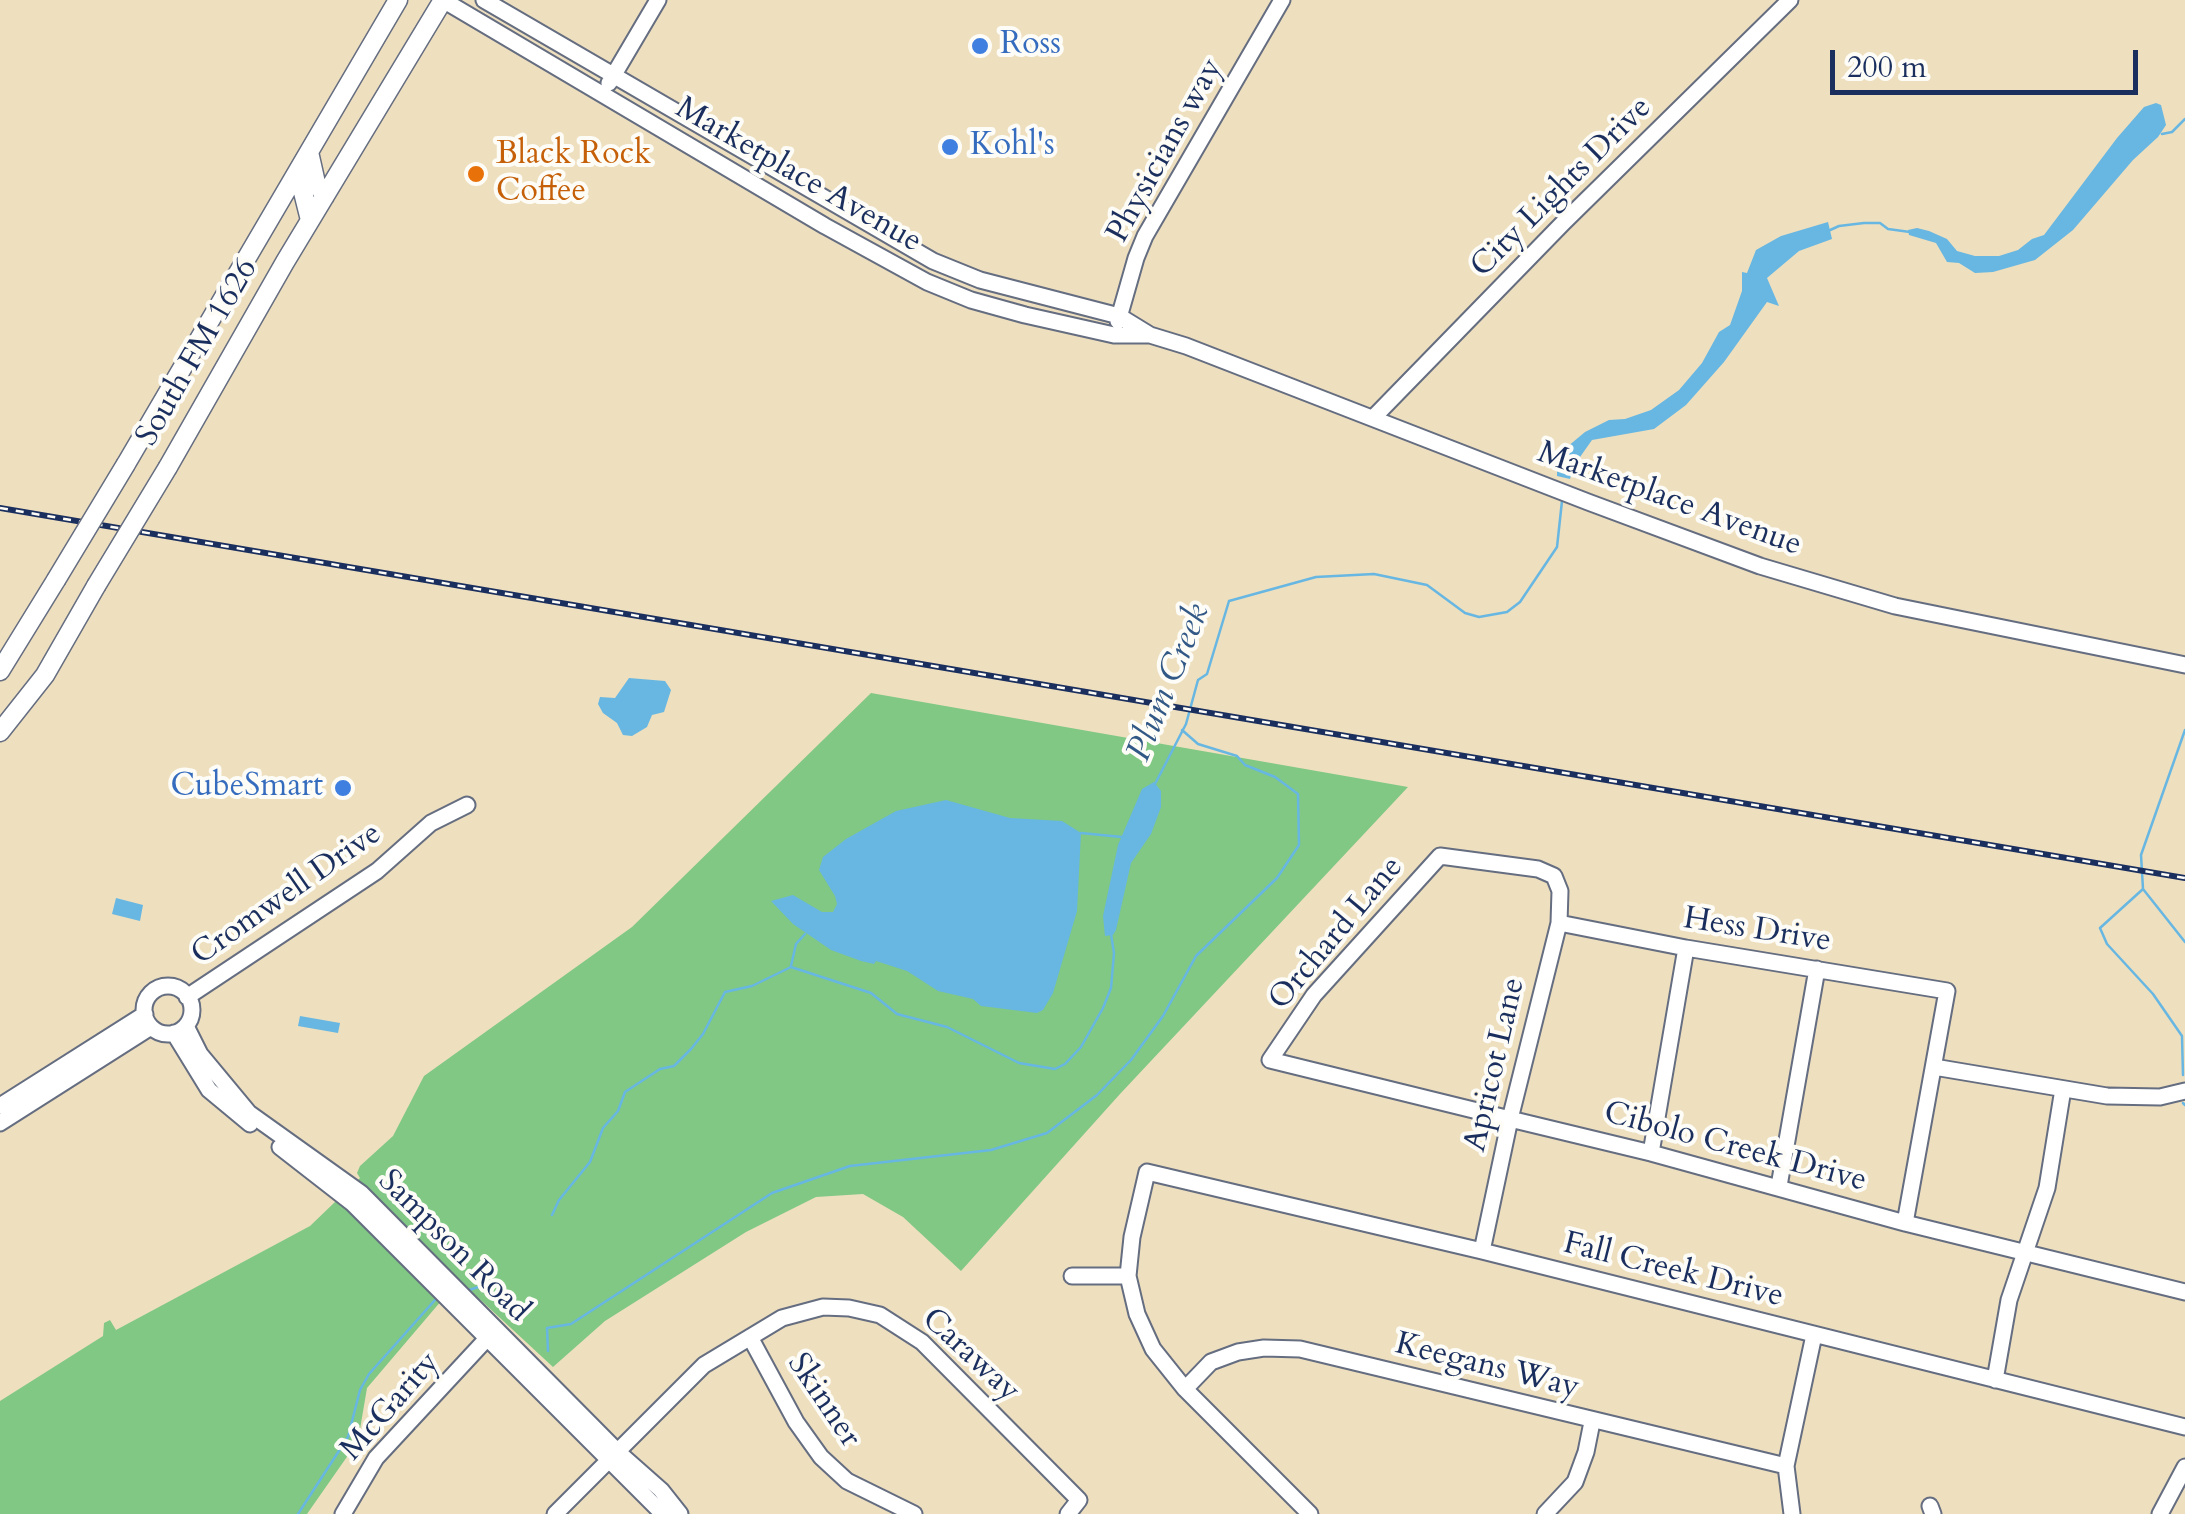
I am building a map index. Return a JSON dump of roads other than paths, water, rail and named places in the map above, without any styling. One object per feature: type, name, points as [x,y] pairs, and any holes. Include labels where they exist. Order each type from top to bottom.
[{"type":"main road","name":"South FM 1626","points":[[0,671],[398,0]]},
{"type":"main road","name":"South FM 1626","points":[[0,732],[45,675],[443,0]]},
{"type":"main road","points":[[309,152],[316,184],[325,196]]},
{"type":"main road","points":[[296,175],[310,220]]},
{"type":"street","name":"Marketplace Avenue","points":[[443,0],[824,226],[926,282],[972,300],[1114,335],[1150,335]]},
{"type":"street","name":"Marketplace Avenue","points":[[484,0],[933,262],[980,280],[1119,316],[1150,335],[1760,566],[1896,606],[2183,665]]},
{"type":"street","points":[[602,94],[658,0]]},
{"type":"street","name":"Physicians way","points":[[1114,335],[1145,236],[1282,0]]},
{"type":"street","name":"City Lights Drive","points":[[1374,418],[1549,237],[1787,1]]},
{"type":"street","name":"Cromwell Drive","points":[[188,997],[377,871],[431,823],[467,805]]},
{"type":"street","name":"Orchard Lane","points":[[1270,1060],[1314,995],[1440,856],[1538,869],[1554,876],[1560,891]]},
{"type":"street","name":"Apricot Lane","points":[[1482,1251],[1559,923],[1560,891]]},
{"type":"street","name":"Hess Drive","points":[[1559,923],[1686,948],[1947,990],[1934,1067]]},
{"type":"street","points":[[1651,1153],[1686,948]]},
{"type":"street","points":[[1778,1186],[1817,970]]},
{"type":"street","points":[[162,987],[176,988],[188,997],[192,1012],[180,1030],[162,1033],[148,1021],[150,995],[162,987]]},
{"type":"street","points":[[0,1106],[148,1021]]},
{"type":"street","points":[[0,1122],[148,1021]]},
{"type":"street","name":"Sampson Road","points":[[180,1030],[209,1090],[352,1203],[613,1456],[662,1514]]},
{"type":"street","name":"Cibolo Creek Drive","points":[[1270,1060],[1651,1153],[1906,1223],[2185,1292]]},
{"type":"street","points":[[1906,1223],[1934,1067],[2133,1099],[2185,1091]]},
{"type":"street","points":[[1996,1380],[2009,1300],[2047,1188],[2063,1089]]},
{"type":"street","name":"Fall Creek Drive","points":[[1128,1276],[1132,1237],[1148,1172],[2185,1426]]},
{"type":"street","points":[[1072,1276],[1128,1276],[1153,1349],[1185,1389],[1310,1514]]},
{"type":"street","name":"Caraway","points":[[555,1514],[704,1365],[782,1318],[822,1307],[880,1315],[922,1342],[1079,1500],[1068,1514]]},
{"type":"street","name":"McGarity","points":[[342,1514],[376,1458],[491,1334]]},
{"type":"street","points":[[1792,1514],[1786,1466],[1814,1336]]},
{"type":"street","name":"Skinner","points":[[750,1337],[796,1422],[821,1457],[846,1481],[914,1514]]},
{"type":"street","name":"Keegans Way","points":[[1185,1389],[1211,1362],[1225,1357],[1264,1348],[1300,1349],[1786,1466]]},
{"type":"street","points":[[1545,1514],[1575,1482],[1592,1422]]},
{"type":"street","name":"Sampson Road","points":[[613,1456],[661,1490],[680,1514]]},
{"type":"street","points":[[2160,1514],[2185,1468]]},
{"type":"water","points":[[2161,105],[2166,125],[2158,137],[2073,230],[2035,260],[1975,273],[1959,263],[1947,262],[1936,243],[1909,235],[1908,230],[1917,228],[1929,231],[1947,239],[1957,251],[1975,256],[1999,256],[2018,250],[2044,235],[2117,138],[2144,107]]},
{"type":"water","points":[[1828,222],[1832,239],[1799,251],[1767,278],[1779,306],[1767,302],[1724,362],[1686,405],[1654,429],[1592,440],[1573,467],[1570,479],[1557,476],[1557,463],[1567,447],[1585,432],[1609,420],[1651,410],[1679,390],[1702,363],[1719,332],[1730,325],[1742,291],[1742,272],[1747,273],[1756,250],[1781,236]]},
{"type":"water","points":[[629,678],[665,681],[671,690],[664,712],[652,715],[647,727],[632,736],[623,735],[598,704],[600,697],[615,698]]},
{"type":"water","points":[[1154,782],[1161,791],[1161,807],[1151,834],[1131,863],[1116,930],[1105,936],[1103,916],[1118,845],[1142,789]]},
{"type":"water","points":[[946,800],[1010,818],[1062,821],[1081,833],[1077,911],[1053,993],[1037,1013],[981,1006],[973,999],[938,991],[907,971],[831,950],[793,924],[771,901],[793,895],[822,912],[833,912],[835,896],[819,870],[823,857],[896,811]]},
{"type":"water","points":[[116,898],[143,905],[140,921],[112,914]]},
{"type":"water","points":[[300,1016],[340,1023],[338,1033],[298,1026]]},
{"type":"waterway","name":"Plum Creek","points":[[2162,134],[2172,132],[2185,119]]},
{"type":"waterway","name":"Plum Creek","points":[[1828,231],[1839,226],[1880,223],[1888,229],[1910,232]]},
{"type":"waterway","name":"Plum Creek","points":[[1155,784],[1186,724],[1198,680],[1207,674],[1229,601],[1316,577],[1374,574],[1427,585],[1465,613],[1479,617],[1507,612],[1520,602],[1557,547],[1562,501]]},
{"type":"waterway","points":[[548,1351],[547,1328],[571,1324],[772,1193],[850,1166],[991,1150],[1047,1133],[1097,1095],[1131,1060],[1163,1016],[1196,956],[1277,878],[1299,845],[1298,794],[1275,777],[1245,765],[1237,756],[1198,744],[1182,730]]},
{"type":"waterway","points":[[2185,730],[2141,855],[2143,889],[2185,942]]},
{"type":"waterway","points":[[1081,833],[1122,837]]},
{"type":"waterway","points":[[2143,889],[2100,928],[2107,944],[2153,994],[2182,1036],[2183,1075]]},
{"type":"waterway","points":[[791,966],[796,944],[805,934]]},
{"type":"waterway","name":"Plum Creek","points":[[552,1215],[559,1200],[590,1162],[603,1128],[618,1111],[625,1092],[660,1069],[674,1066],[703,1034],[725,992],[752,986],[791,967],[871,993],[897,1014],[947,1027],[1019,1063],[1055,1069],[1081,1047],[1103,1008],[1111,988],[1111,934]]},
{"type":"waterway","name":"Plum Creek","points":[[469,1290],[491,1283]]},
{"type":"waterway","name":"Plum Creek","points":[[298,1514],[348,1437],[360,1390],[369,1374],[435,1300]]},
{"type":"railway","points":[[0,508],[2185,878]]},
{"type":"place","name":"Ross","points":[[980,46]]},
{"type":"place","name":"Kohl's","points":[[950,147]]},
{"type":"place","name":"Black Rock Coffee","points":[[476,174]]},
{"type":"place","name":"CubeSmart","points":[[343,788]]}]
